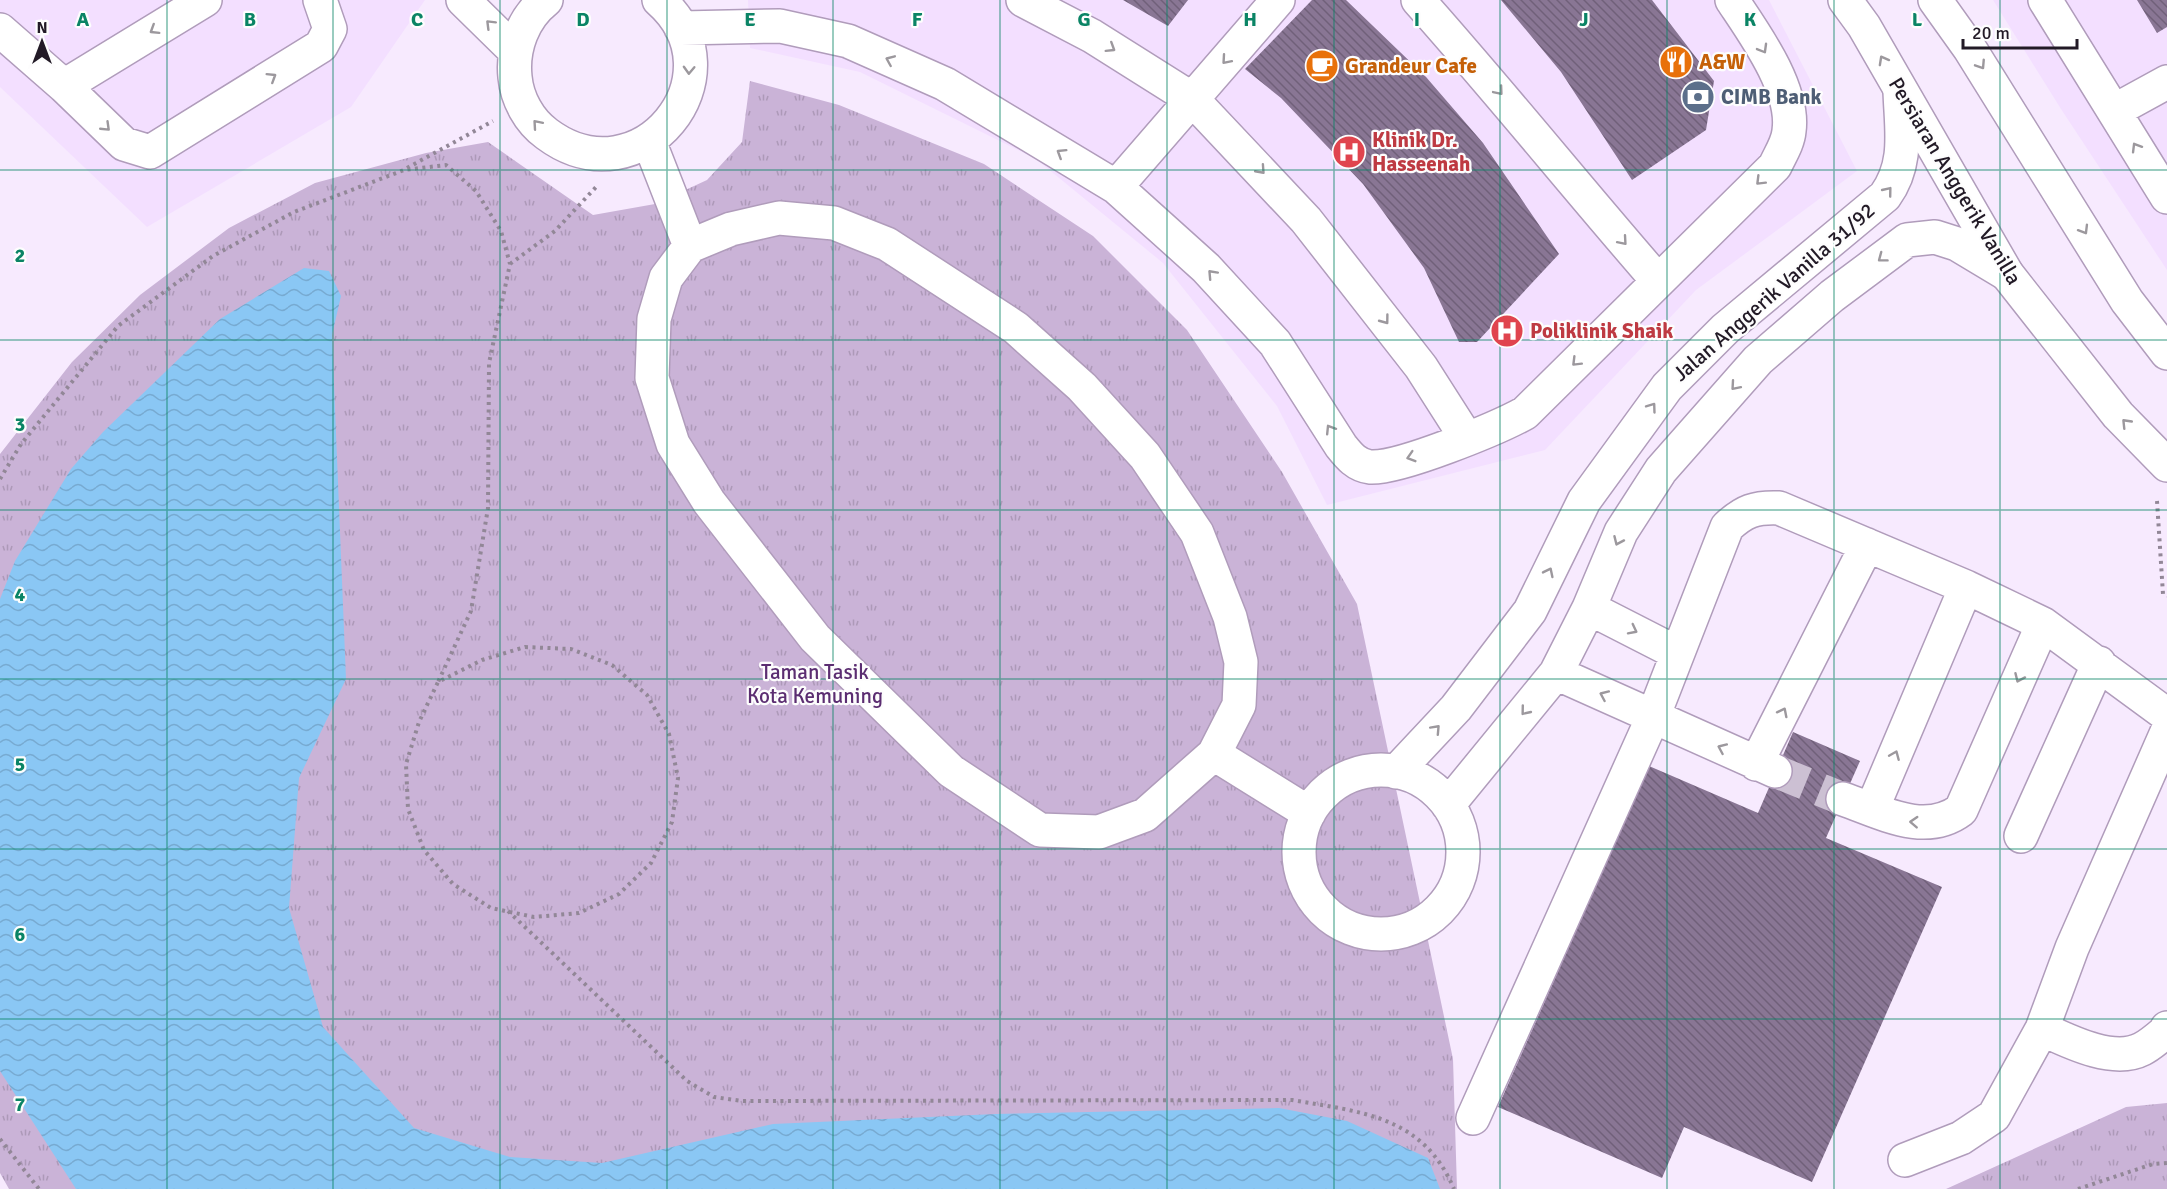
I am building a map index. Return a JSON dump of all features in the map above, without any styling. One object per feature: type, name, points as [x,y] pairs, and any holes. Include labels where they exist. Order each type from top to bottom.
[{"type":"street","points":[[64,86],[205,0]]},
{"type":"street","points":[[0,30],[64,86],[124,144],[150,152],[321,46],[330,29],[320,0]]},
{"type":"street","points":[[463,0],[515,51]]},
{"type":"street","points":[[543,1],[530,16],[515,51],[516,87],[522,104],[538,128],[560,144],[586,153],[614,153],[649,141],[664,130],[678,112],[687,92],[690,71],[688,49],[681,28],[659,0]]},
{"type":"street","points":[[1023,0],[1092,36],[1192,99],[1242,150],[1313,229],[1420,367],[1467,439]]},
{"type":"street","points":[[1116,187],[1278,0]]},
{"type":"street","points":[[1418,0],[1498,89],[1658,282]]},
{"type":"street","points":[[681,28],[781,13],[945,84],[1116,187],[1206,268],[1275,343],[1341,446],[1353,460],[1371,467],[1406,459],[1467,439],[1498,428],[1525,413],[1776,166],[1790,132],[1789,108],[1766,52],[1732,0]]},
{"type":"street","name":"Persiaran Anggerik Vanilla","points":[[1845,0],[1864,26],[2007,274],[2118,415],[2167,465]]},
{"type":"street","points":[[1935,0],[1970,49],[2036,152],[2127,301],[2167,352]]},
{"type":"street","points":[[2044,0],[2167,197]]},
{"type":"street","points":[[2114,111],[2167,82]]},
{"type":"street","name":"Jalan Anggerik Vanilla 31/92","points":[[1396,772],[1456,708],[1530,611],[1584,501],[1667,387],[1725,329],[1885,196],[1897,180],[1902,154],[1900,90]]},
{"type":"street","points":[[649,141],[690,246]]},
{"type":"street","points":[[779,218],[834,223],[887,244],[1016,327],[1082,387],[1145,456],[1197,533],[1230,617],[1241,662],[1239,705],[1214,754],[1145,815],[1099,832],[1040,830],[951,771],[815,638],[709,502],[673,444],[652,378],[654,319],[666,278],[690,246],[731,229],[779,218]]},
{"type":"street","name":"Jalan Anggerik Vanilla 31/92","points":[[1448,805],[1556,673],[1589,608],[1622,532],[1661,470],[1758,360],[1832,296],[1907,240],[1935,237],[1957,244],[2007,274]]},
{"type":"street","points":[[1473,1118],[1653,717],[1727,527],[1740,515],[1755,507],[1779,508],[1966,587],[2043,624],[2167,715]]},
{"type":"street","points":[[1556,673],[1766,768],[1867,545]]},
{"type":"street","points":[[1966,587],[1858,804],[1902,821],[1948,820],[1961,810],[2043,624]]},
{"type":"street","points":[[1589,608],[1677,653]]},
{"type":"street","points":[[2021,836],[2099,663]]},
{"type":"street","points":[[1905,1160],[1960,1138],[1994,1116],[2042,1029],[2072,948],[2167,732]]},
{"type":"street","points":[[1214,754],[1309,813]]},
{"type":"street","points":[[1376,771],[1396,772],[1426,783],[1448,805],[1459,823],[1463,843],[1463,863],[1448,901],[1433,916],[1416,927],[1396,933],[1376,934],[1355,930],[1337,921],[1321,908],[1309,892],[1300,863],[1301,832],[1309,813],[1321,797],[1337,783],[1355,775],[1376,771]]},
{"type":"street","points":[[2042,1029],[2087,1049],[2121,1053],[2141,1050],[2167,1028]]},
{"type":"path","points":[[0,479],[21,444],[118,326],[213,256],[294,212],[404,170],[522,104]]},
{"type":"path","points":[[510,264],[555,231],[592,194],[614,153]]},
{"type":"path","points":[[404,170],[446,165],[476,191],[501,231],[510,264],[489,363],[488,508],[471,611],[419,722],[406,764],[408,809],[424,850],[453,884],[491,908],[534,917],[579,913],[619,894],[651,863],[672,822],[678,778],[669,734],[647,695],[612,665],[571,649],[525,647],[482,660],[438,682]]},
{"type":"path","points":[[508,911],[687,1081],[714,1097],[742,1101],[1293,1101],[1365,1112],[1411,1131],[1446,1172],[1454,1189]]},
{"type":"path","points":[[0,1139],[39,1189]]},
{"type":"path","points":[[2078,1189],[2153,1164],[2167,1163]]},
{"type":"shaded area","points":[[0,0],[425,0],[351,107],[147,227],[0,87]]},
{"type":"shaded area","points":[[748,0],[1769,0],[1857,171],[1696,290],[1545,450],[1327,505],[1277,406],[1163,263],[1036,159],[860,72],[750,48]]},
{"type":"shaded area","points":[[1993,0],[2167,0],[2167,270],[2061,109]]},
{"type":"green space","name":"Taman Tasik Kota Kemuning","points":[[750,81],[839,105],[984,164],[1093,236],[1187,330],[1282,472],[1357,604],[1453,1059],[1457,1189],[9,1189],[0,1173],[0,454],[72,362],[140,295],[229,228],[315,183],[426,153],[488,142],[593,215],[655,204],[707,180],[742,142]]},
{"type":"green space","points":[[2167,1103],[2167,1189],[1946,1189],[2126,1107]]},
{"type":"water","points":[[304,268],[329,271],[341,296],[332,335],[346,679],[299,778],[289,908],[323,1027],[414,1128],[510,1157],[602,1163],[773,1124],[996,1114],[1279,1108],[1347,1121],[1428,1158],[1440,1189],[76,1189],[0,1071],[0,599],[15,561],[71,469],[103,432],[220,319]]},
{"type":"building","points":[[1123,0],[1188,0],[1168,26]]},
{"type":"building","points":[[1312,0],[1346,0],[1426,77],[1483,143],[1559,254],[1477,342],[1459,342],[1424,268],[1363,184],[1281,98],[1245,69]]},
{"type":"building","points":[[1501,0],[1652,0],[1714,81],[1706,130],[1632,180],[1561,72]]},
{"type":"building","points":[[2137,0],[2167,0],[2167,27],[2157,33]]},
{"type":"building","points":[[1793,732],[1860,761],[1826,838],[1942,887],[1812,1182],[1684,1127],[1662,1178],[1498,1107],[1649,766],[1758,813]]},
{"type":"tunnel","points":[[1775,771],[1843,799]]},
{"type":"place","name":"A&W","points":[[1676,62]]},
{"type":"place","name":"Grandeur Cafe","points":[[1322,66]]},
{"type":"place","name":"CIMB Bank","points":[[1698,97]]},
{"type":"place","name":"Klinik Dr. Hasseenah","points":[[1349,152]]},
{"type":"place","name":"Poliklinik Shaik","points":[[1507,331]]}]
